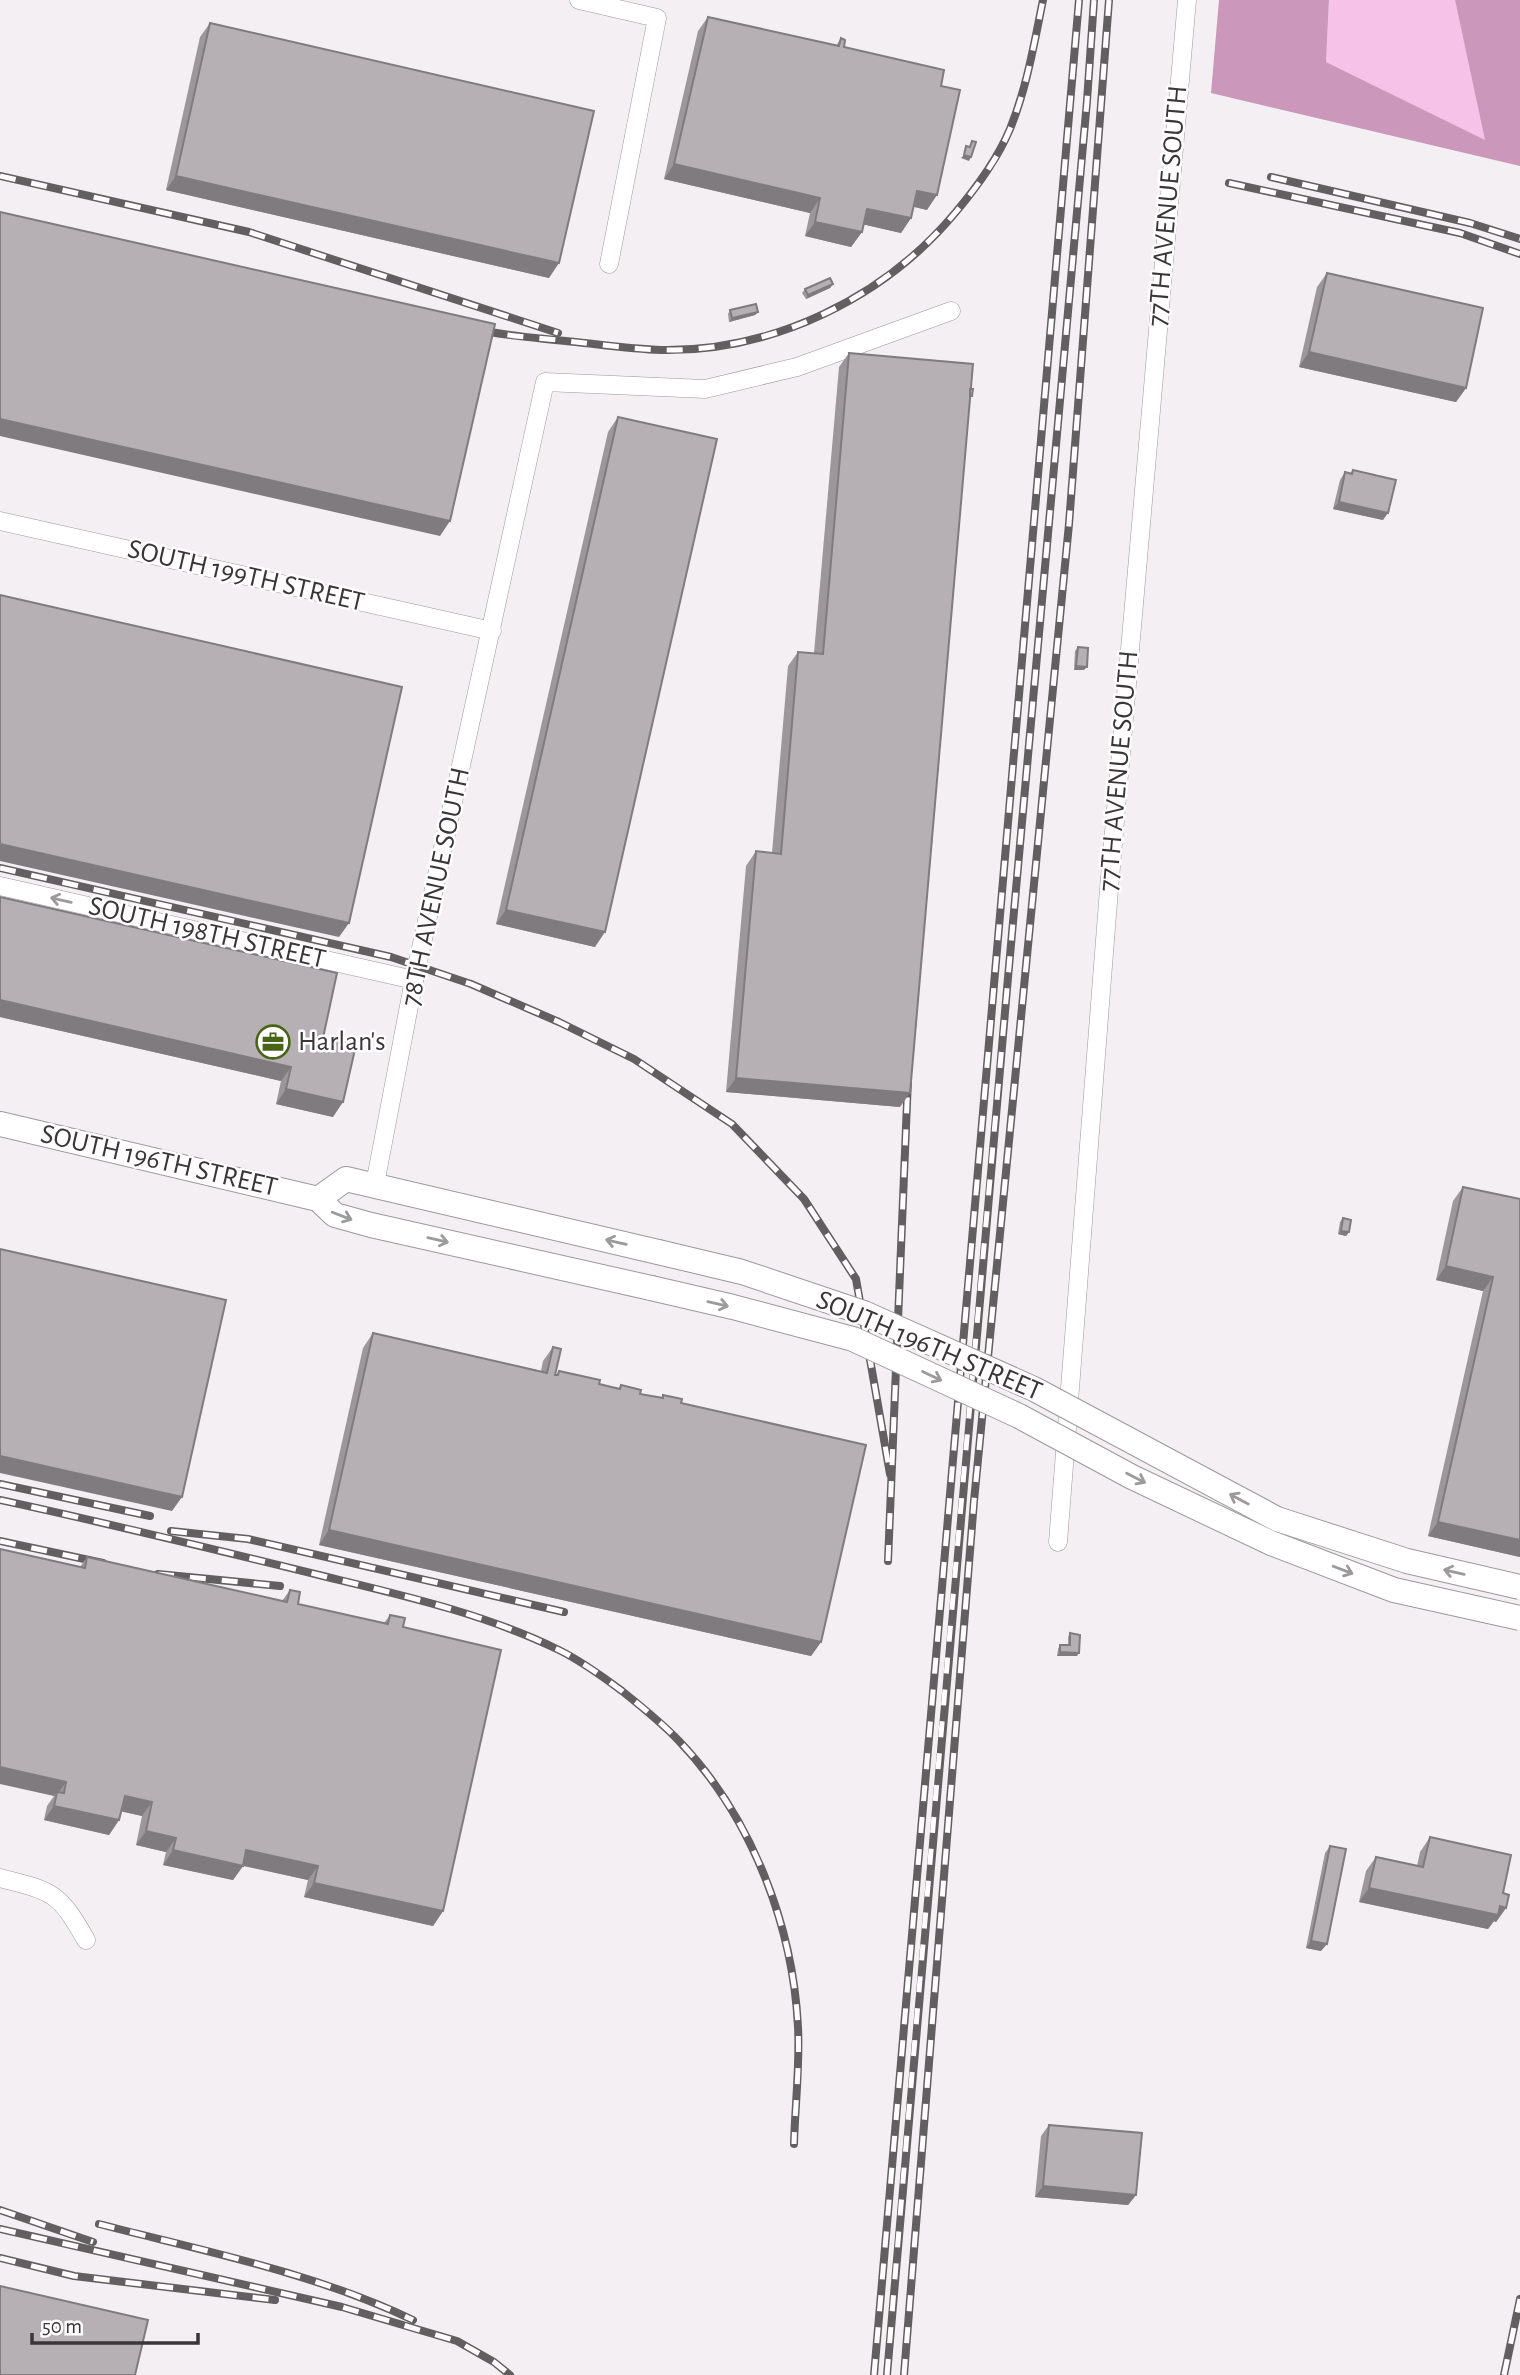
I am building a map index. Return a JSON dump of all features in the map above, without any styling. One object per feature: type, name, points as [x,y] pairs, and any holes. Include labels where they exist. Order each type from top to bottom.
[{"type":"main road","name":"SOUTH 196TH STREET","points":[[0,1124],[318,1199],[335,1215],[733,1307],[853,1339],[1019,1416],[1132,1477],[1271,1543],[1394,1590],[1520,1618]]},
{"type":"main road","name":"SOUTH 196TH STREET","points":[[318,1199],[346,1179],[376,1184],[742,1272],[864,1313],[1034,1389],[1277,1519],[1407,1561],[1520,1587]]},
{"type":"street","points":[[579,0],[657,18],[609,264]]},
{"type":"street","name":"77TH AVENUE SOUTH","points":[[1058,1542],[1110,880],[1186,0]]},
{"type":"street","name":"78TH AVENUE SOUTH","points":[[376,1184],[414,980],[545,382],[705,389],[797,367],[951,311]]},
{"type":"street","name":"SOUTH 199TH STREET","points":[[0,521],[492,631]]},
{"type":"street","name":"SOUTH 198TH STREET","points":[[0,886],[414,980]]},
{"type":"street","points":[[0,1878],[39,1888],[53,1896],[66,1906],[86,1940]]},
{"type":"shaded area","points":[[1219,0],[1329,0],[1326,62],[1485,140],[1455,0],[1520,0],[1520,166],[1211,93]]},
{"type":"shaded area","points":[[1329,0],[1455,0],[1486,141],[1326,62]]},
{"type":"building","points":[[708,17],[839,46],[841,38],[845,40],[844,47],[944,70],[941,86],[960,90],[937,195],[917,191],[911,218],[867,209],[862,232],[815,222],[820,198],[674,164]]},
{"type":"building","points":[[210,23],[594,111],[559,263],[176,176]]},
{"type":"building","points":[[972,141],[976,142],[971,157],[964,155],[966,146],[970,147]]},
{"type":"building","points":[[0,212],[495,324],[450,521],[0,419]]},
{"type":"building","points":[[1327,273],[1483,308],[1466,388],[1309,352]]},
{"type":"building","points":[[830,278],[833,284],[808,295],[805,289]]},
{"type":"building","points":[[756,304],[758,312],[732,318],[730,310]]},
{"type":"building","points":[[849,353],[973,364],[910,1093],[736,1078],[756,851],[781,854],[798,652],[823,654]]},
{"type":"building","points":[[618,417],[717,439],[605,932],[506,910]]},
{"type":"building","points":[[1353,470],[1396,480],[1388,513],[1339,502],[1345,472],[1352,474]]},
{"type":"building","points":[[0,595],[402,687],[349,923],[0,844]]},
{"type":"building","points":[[1078,647],[1088,648],[1087,667],[1076,666]]},
{"type":"building","points":[[0,897],[337,973],[323,1038],[356,1045],[343,1102],[286,1089],[291,1067],[0,1000]]},
{"type":"building","points":[[1463,1187],[1520,1199],[1520,1540],[1438,1522],[1493,1277],[1446,1266]]},
{"type":"building","points":[[1343,1218],[1351,1220],[1349,1232],[1341,1231]]},
{"type":"building","points":[[0,1249],[226,1300],[182,1497],[0,1456]]},
{"type":"building","points":[[373,1333],[547,1373],[553,1347],[561,1349],[555,1375],[558,1375],[559,1371],[600,1380],[599,1384],[620,1389],[621,1385],[641,1390],[640,1394],[682,1399],[681,1403],[866,1445],[821,1642],[329,1530]]},
{"type":"building","points":[[0,1549],[85,1568],[87,1557],[287,1602],[290,1590],[300,1592],[298,1604],[388,1624],[390,1615],[405,1618],[403,1627],[501,1650],[443,1911],[314,1883],[318,1866],[246,1850],[243,1866],[173,1850],[176,1838],[146,1831],[152,1802],[125,1796],[119,1820],[54,1806],[57,1792],[64,1793],[66,1782],[0,1767]]},
{"type":"building","points":[[1070,1633],[1080,1635],[1079,1653],[1060,1652],[1060,1645],[1070,1645]]},
{"type":"building","points":[[1430,1837],[1511,1855],[1503,1893],[1509,1895],[1506,1908],[1500,1906],[1498,1915],[1369,1888],[1376,1857],[1423,1867]]},
{"type":"building","points":[[1330,1846],[1346,1849],[1327,1944],[1311,1941]]},
{"type":"building","points":[[1049,2125],[1142,2133],[1136,2195],[1043,2186]]},
{"type":"building","points":[[0,2286],[148,2320],[135,2375],[0,2375]]},
{"type":"railway","points":[[476,329],[513,336],[640,349],[703,348],[785,330],[860,294],[895,271],[927,243],[955,213],[993,162],[1010,129],[1021,97],[1043,0]]},
{"type":"railway","points":[[874,2375],[1079,0]]},
{"type":"railway","points":[[887,2375],[1094,0]]},
{"type":"railway","points":[[904,2375],[974,1501],[1069,524],[1109,0]]},
{"type":"railway","points":[[0,176],[249,232],[558,333]]},
{"type":"railway","points":[[1271,177],[1470,223],[1520,239]]},
{"type":"railway","points":[[1229,183],[1460,233],[1520,254]]},
{"type":"railway","points":[[0,868],[391,957],[471,984],[559,1022],[634,1059],[732,1124],[804,1199],[856,1279],[890,1474]]},
{"type":"railway","points":[[888,1561],[908,1079]]},
{"type":"railway","points":[[0,1484],[150,1516]]},
{"type":"railway","points":[[0,1500],[350,1582],[471,1615],[567,1654],[637,1703],[659,1721],[705,1771],[727,1803],[764,1874],[777,1911],[794,1989],[798,2027],[794,2144]]},
{"type":"railway","points":[[171,1531],[248,1539],[564,1612]]},
{"type":"railway","points":[[0,1541],[103,1563]]},
{"type":"railway","points":[[158,1574],[280,1586]]},
{"type":"railway","points":[[0,2210],[93,2242]]},
{"type":"railway","points":[[99,2224],[298,2276],[376,2303],[413,2320]]},
{"type":"railway","points":[[0,2229],[342,2307],[457,2341],[494,2362],[510,2375]]},
{"type":"railway","points":[[0,2258],[74,2276],[275,2300]]},
{"type":"railway","points":[[1504,2375],[1520,2299]]},
{"type":"place","name":"Harlan's","points":[[273,1042]]}]
